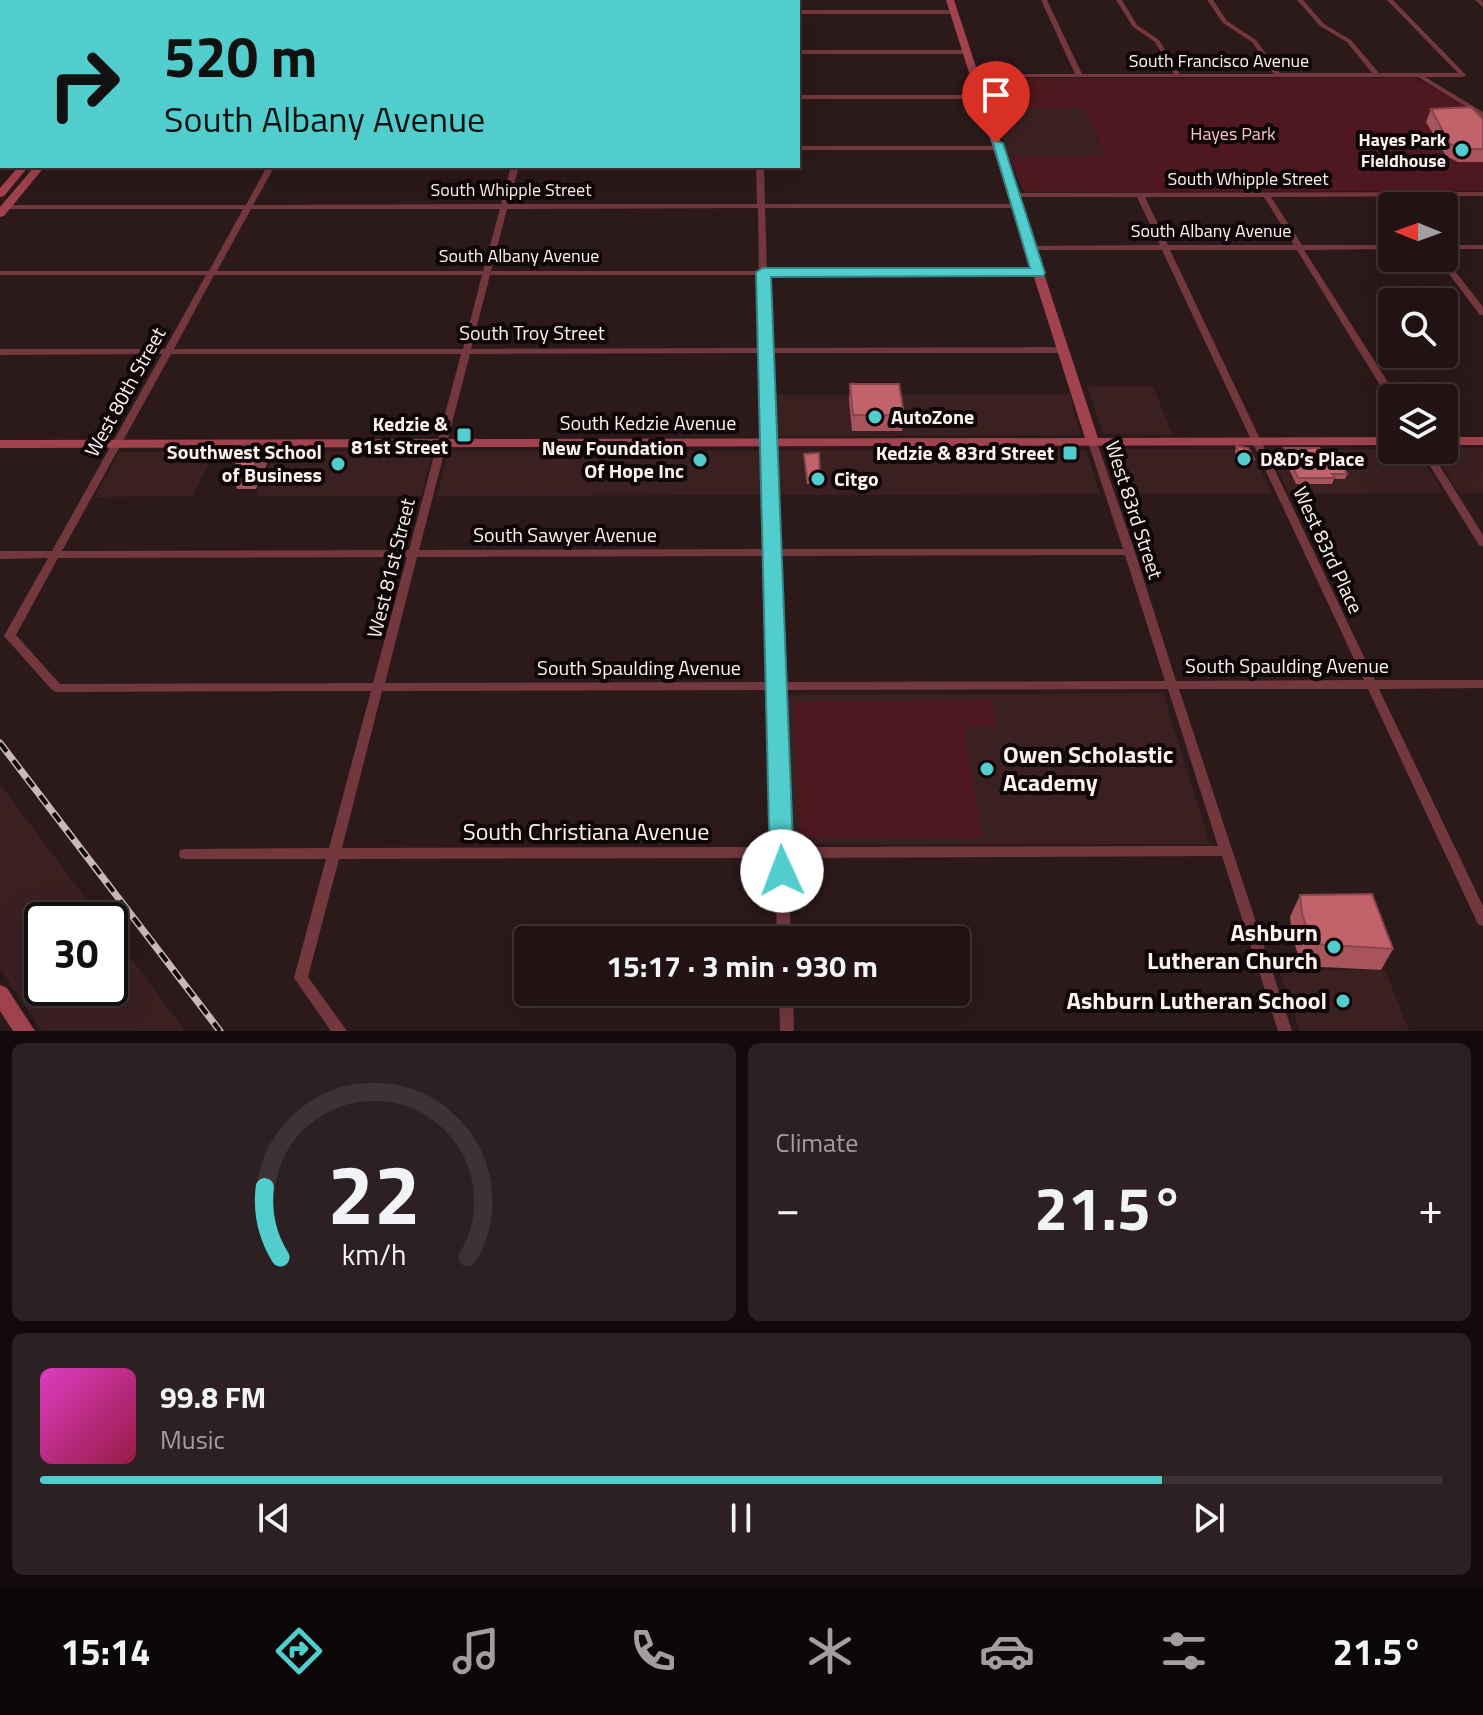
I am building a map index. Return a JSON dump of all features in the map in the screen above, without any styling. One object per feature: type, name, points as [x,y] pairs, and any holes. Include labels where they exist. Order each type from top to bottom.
[{"type":"main road","name":"West 83rd Street","points":[[950,0],[1093,442]]},
{"type":"main road","points":[[0,194],[22,168]]},
{"type":"main road","points":[[3,210],[38,168]]},
{"type":"main road","name":"South Kedzie Avenue","points":[[0,444],[1378,441]]},
{"type":"main road","points":[[1458,441],[1483,441]]},
{"type":"main road","points":[[0,994],[25,1031]]},
{"type":"street","points":[[1044,0],[1079,75]]},
{"type":"street","points":[[1119,0],[1135,26],[1157,41],[1178,75]]},
{"type":"street","points":[[1210,0],[1225,22],[1254,41],[1278,75]]},
{"type":"street","points":[[1300,0],[1322,25],[1349,41],[1377,75]]},
{"type":"street","name":"South Francisco Avenue","points":[[975,76],[1463,75],[1390,0]]},
{"type":"street","points":[[1478,0],[1483,5]]},
{"type":"street","points":[[800,12],[954,12]]},
{"type":"street","points":[[800,52],[967,52]]},
{"type":"street","points":[[1416,75],[1483,115]]},
{"type":"street","points":[[800,97],[982,97]]},
{"type":"street","points":[[800,148],[998,148]]},
{"type":"street","name":"West 80th Street","points":[[10,636],[270,168]]},
{"type":"street","name":"West 81st Street","points":[[340,1031],[301,978],[514,168]]},
{"type":"street","points":[[760,168],[784,926]]},
{"type":"street","points":[[1266,194],[1384,384]]},
{"type":"street","name":"South Whipple Street","points":[[3,210],[761,206],[1140,195],[1378,194]]},
{"type":"street","name":"South Whipple Street","points":[[1458,194],[1483,194]]},
{"type":"street","name":"West 83rd Place","points":[[1140,195],[1483,920]]},
{"type":"street","name":"South Albany Avenue","points":[[1030,248],[1378,247]]},
{"type":"street","points":[[1458,247],[1483,247]]},
{"type":"street","points":[[1452,272],[1483,313]]},
{"type":"street","name":"South Albany Avenue","points":[[0,273],[1038,273]]},
{"type":"street","name":"South Troy Street","points":[[0,352],[1063,350]]},
{"type":"street","name":"West 83rd Street","points":[[1093,442],[1285,1031]]},
{"type":"street","points":[[1434,464],[1483,543]]},
{"type":"street","name":"South Sawyer Avenue","points":[[0,555],[1130,552]]},
{"type":"street","name":"South Spaulding Avenue","points":[[10,636],[57,688],[1483,684]]},
{"type":"street","name":"South Christiana Avenue","points":[[185,854],[1227,851]]},
{"type":"street","points":[[786,1006],[787,1031]]},
{"type":"shaded area","points":[[992,108],[1083,108],[1106,157],[1009,157]]},
{"type":"shaded area","points":[[1087,386],[1153,386],[1172,435],[1103,434]]},
{"type":"shaded area","points":[[1069,394],[1081,435],[776,436],[774,395]]},
{"type":"shaded area","points":[[1458,448],[1483,448],[1483,493],[1459,493],[1441,464],[1458,464]]},
{"type":"shaded area","points":[[1106,449],[1251,449],[1272,494],[1121,494]]},
{"type":"shaded area","points":[[1268,449],[1378,450],[1378,464],[1425,464],[1443,493],[1289,494]]},
{"type":"shaded area","points":[[775,450],[1086,450],[1100,494],[778,495]]},
{"type":"shaded area","points":[[275,451],[433,451],[421,496],[256,496]]},
{"type":"shaded area","points":[[448,451],[761,451],[762,495],[437,496]]},
{"type":"shaded area","points":[[119,452],[214,452],[193,496],[95,497]]},
{"type":"shaded area","name":"Owen Scholastic Academy","points":[[1163,693],[1210,844],[789,844],[785,695]]},
{"type":"shaded area","points":[[0,784],[88,902],[24,902],[24,1004],[0,968]]},
{"type":"shaded area","points":[[128,954],[185,1031],[41,1030],[25,1006],[128,1006]]},
{"type":"shaded area","name":"Ashburn Lutheran School","points":[[1279,970],[1385,970],[1409,1031],[1300,1031]]},
{"type":"green space","name":"Hayes Park","points":[[1415,78],[1456,99],[1483,121],[1483,191],[1024,192],[1009,157],[1106,156],[1083,108],[992,108],[983,80]]},
{"type":"green space","points":[[992,700],[996,725],[964,726],[982,837],[800,837],[794,702]]},
{"type":"building","points":[[1471,107],[1483,119],[1483,149],[1463,149],[1450,144],[1431,109]]},
{"type":"building","points":[[850,384],[899,384],[904,415],[853,415]]},
{"type":"building","points":[[244,444],[263,444],[251,473],[232,473]]},
{"type":"building","points":[[1236,446],[1248,448],[1254,459],[1242,459]]},
{"type":"building","points":[[1284,448],[1319,448],[1330,464],[1342,464],[1347,474],[1332,474],[1335,478],[1298,478]]},
{"type":"building","name":"Citgo","points":[[819,453],[820,478],[807,478],[804,454]]},
{"type":"building","points":[[1372,894],[1393,949],[1313,944],[1302,914],[1300,895]]},
{"type":"railway","points":[[0,743],[220,1031]]},
{"type":"place","name":"Hayes Park Fieldhouse","points":[[1462,150]]},
{"type":"place","name":"AutoZone","points":[[875,417]]},
{"type":"place","name":"Kedzie & 81st Street","points":[[464,435]]},
{"type":"place","name":"Kedzie & 83rd Street","points":[[1070,453]]},
{"type":"place","name":"D&D’s Place","points":[[1244,459]]},
{"type":"place","name":"New Foundation Of Hope Inc","points":[[700,460]]},
{"type":"place","name":"Southwest School of Business","points":[[338,464]]},
{"type":"place","name":"Citgo","points":[[818,479]]},
{"type":"place","name":"Owen Scholastic Academy","points":[[987,769]]},
{"type":"place","name":"Ashburn Lutheran Church","points":[[1334,947]]},
{"type":"place","name":"Ashburn Lutheran School","points":[[1343,1001]]},
{"type":"route","points":[[782,871],[763,272],[1038,273],[996,143]]}]
